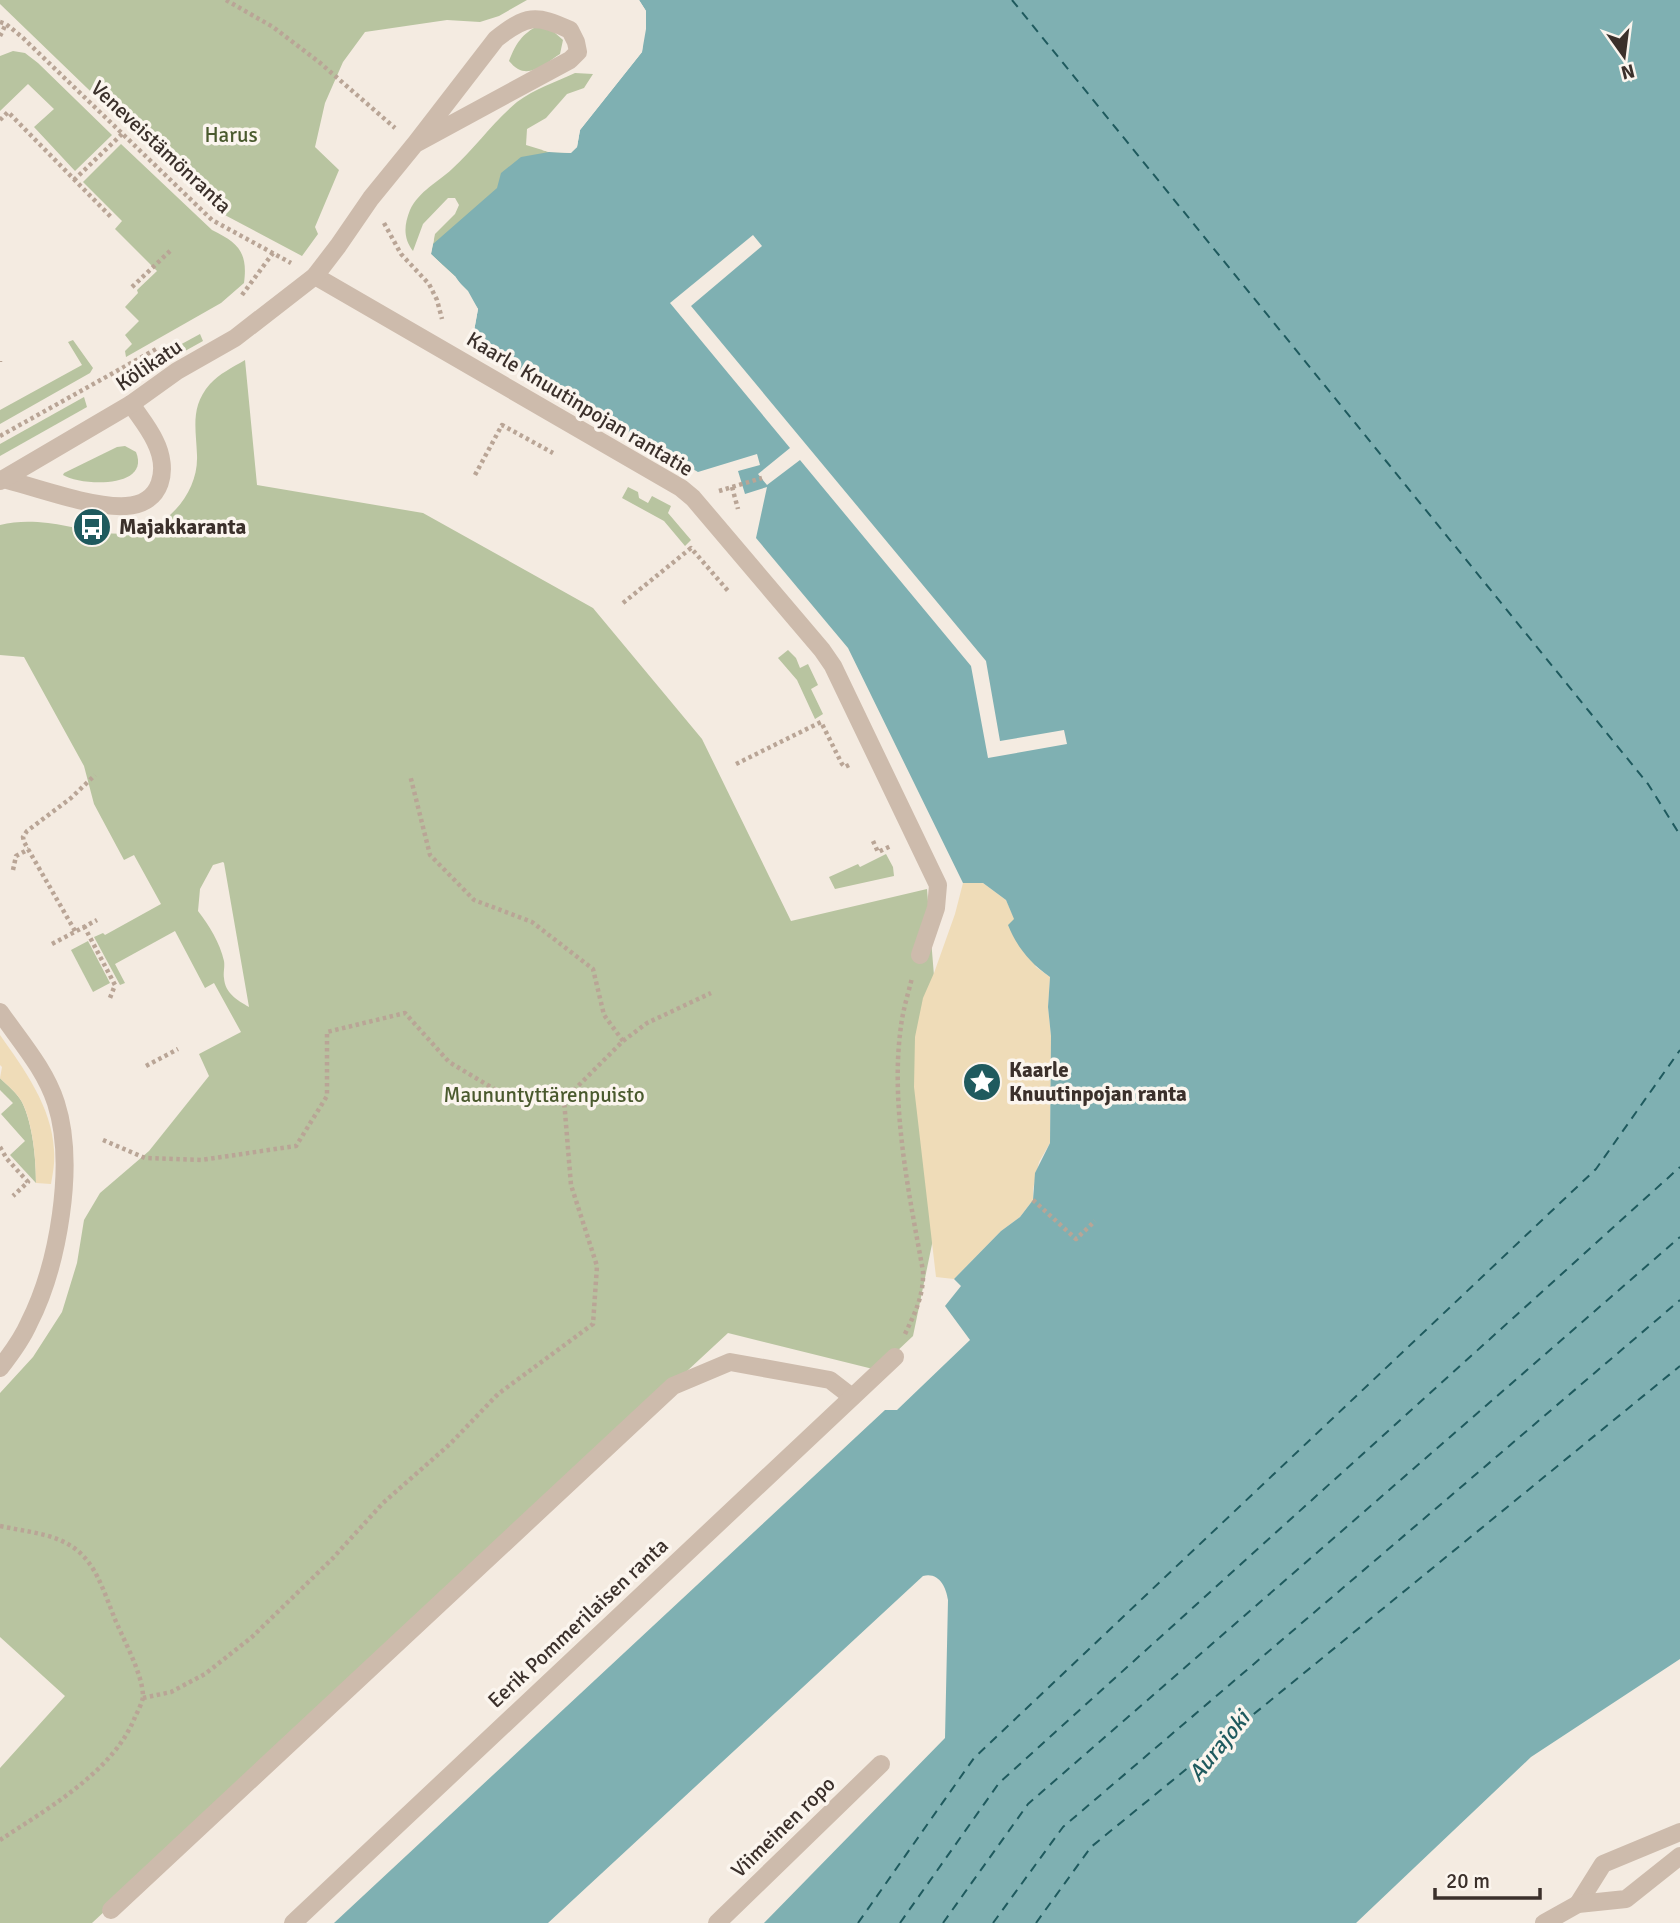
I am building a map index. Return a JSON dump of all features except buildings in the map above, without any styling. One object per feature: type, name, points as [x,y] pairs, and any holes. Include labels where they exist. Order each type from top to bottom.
[{"type":"street","name":"Kölikatu","points":[[2,480],[131,404],[177,371],[235,338],[315,276],[371,198],[496,39],[508,29],[525,19],[542,19],[570,30],[578,52],[570,60],[415,144]]},
{"type":"street","name":"Kaarle Knuutinpojan rantatie","points":[[315,276],[669,481],[692,498],[833,666],[938,885],[936,908],[920,955]]},
{"type":"street","points":[[2,480],[103,505],[136,505],[153,496],[161,481],[162,460],[156,442],[131,404]]},
{"type":"street","points":[[0,1012],[36,1062],[56,1102],[62,1124],[65,1170],[55,1242],[41,1297],[29,1325],[0,1368]]},
{"type":"street","name":"Eerik Pommerilaisen ranta","points":[[293,1923],[895,1357]]},
{"type":"street","points":[[111,1910],[673,1386],[730,1362],[830,1380],[852,1397]]},
{"type":"street","name":"Viimeinen ropo","points":[[717,1923],[881,1764]]},
{"type":"street","points":[[1578,1904],[1604,1864],[1680,1832]]},
{"type":"street","points":[[1544,1923],[1578,1904],[1626,1899],[1680,1856]]},
{"type":"path","points":[[226,0],[272,27],[319,62],[415,144]]},
{"type":"path","points":[[0,36],[3,23]]},
{"type":"path","name":"Veneveistämönranta","points":[[3,23],[212,220],[315,276]]},
{"type":"path","points":[[0,120],[8,112],[112,218]]},
{"type":"path","points":[[74,180],[122,134]]},
{"type":"path","points":[[371,198],[401,254],[429,284],[437,300],[442,321]]},
{"type":"path","points":[[132,287],[170,251]]},
{"type":"path","points":[[237,301],[273,253]]},
{"type":"path","points":[[0,436],[159,348]]},
{"type":"path","points":[[475,474],[502,425],[553,453]]},
{"type":"path","points":[[721,490],[762,478]]},
{"type":"path","points":[[623,603],[691,548],[729,592]]},
{"type":"path","points":[[736,764],[821,722],[845,768]]},
{"type":"path","points":[[75,931],[23,837],[95,775]]},
{"type":"path","points":[[410,775],[430,855],[474,900],[532,922],[593,969],[604,1015],[623,1041]]},
{"type":"path","points":[[873,841],[878,852],[895,844]]},
{"type":"path","points":[[13,870],[16,856],[29,849]]},
{"type":"path","points":[[52,944],[97,920]]},
{"type":"path","points":[[84,926],[116,985],[110,998]]},
{"type":"path","points":[[895,1357],[921,1299],[923,1286],[923,1271],[902,1140],[898,1091],[901,1026],[920,955]]},
{"type":"path","points":[[143,1698],[171,1692],[205,1674],[251,1636],[332,1559],[383,1503],[450,1444],[498,1394],[593,1324],[597,1266],[571,1185],[564,1100],[623,1041],[647,1023],[711,993]]},
{"type":"path","points":[[103,1140],[145,1158],[201,1160],[296,1146],[327,1096],[327,1032],[405,1013],[449,1062],[511,1100],[540,1090],[564,1100]]},
{"type":"path","points":[[146,1066],[178,1049]]},
{"type":"path","points":[[0,1147],[28,1182],[13,1196]]},
{"type":"path","points":[[1033,1200],[1076,1239],[1095,1220]]},
{"type":"path","points":[[0,1527],[54,1537],[70,1544],[86,1558],[98,1577],[136,1667],[143,1698],[130,1730],[110,1757],[65,1797],[0,1840]]},
{"type":"green space","name":"Harus","points":[[0,0],[527,0],[499,16],[480,22],[447,20],[365,32],[343,62],[325,103],[315,147],[339,170],[315,227],[318,234],[302,256],[221,213],[201,198],[0,4]]},
{"type":"green space","points":[[539,25],[563,40],[560,54],[535,70],[518,69],[509,61],[514,49],[528,32]]},
{"type":"green space","points":[[13,51],[25,53],[38,63],[112,135],[75,171],[34,127],[54,109],[28,84],[0,111],[0,56]]},
{"type":"green space","points":[[575,73],[593,74],[584,88],[567,94],[546,118],[527,129],[526,145],[549,152],[571,153],[455,276],[431,254],[435,234],[455,214],[459,205],[455,198],[448,198],[423,224],[413,251],[407,241],[406,226],[410,210],[418,197],[447,174],[517,102],[538,89]]},
{"type":"green space","points":[[121,144],[212,230],[240,250],[245,273],[244,283],[221,303],[126,357],[125,351],[132,344],[125,335],[139,321],[125,307],[138,293],[137,290],[157,271],[115,229],[122,221],[83,182]]},
{"type":"green space","points":[[200,334],[203,341],[133,380],[130,376],[132,371]]},
{"type":"green space","points":[[73,340],[93,368],[90,373],[0,424],[0,410],[82,365],[68,342]]},
{"type":"green space","name":"Maununtyttärenpuisto","points":[[245,360],[257,485],[423,513],[593,608],[702,739],[791,921],[927,889],[949,1162],[913,1336],[877,1370],[728,1333],[92,1923],[0,1923],[0,1768],[65,1696],[0,1637],[0,1393],[33,1357],[62,1312],[77,1263],[84,1220],[100,1193],[149,1151],[209,1076],[199,1054],[241,1032],[214,983],[205,988],[175,931],[115,964],[125,983],[120,985],[94,937],[103,933],[105,935],[161,904],[134,855],[124,860],[94,804],[84,766],[24,657],[0,655],[0,525],[36,522],[126,534],[155,526],[181,503],[193,480],[197,464],[196,418],[199,401],[210,384]],"holes":[[[224,863],[249,1007],[229,992],[225,983],[224,961],[220,948],[198,911],[200,889],[213,865]]]},
{"type":"green space","points":[[84,397],[87,407],[0,456],[0,444]]},
{"type":"green space","points":[[125,446],[136,452],[138,464],[133,473],[124,478],[112,482],[98,482],[72,479],[63,475],[117,447]]},
{"type":"green space","points":[[628,487],[638,492],[639,498],[648,503],[652,496],[671,506],[668,513],[691,540],[685,546],[664,521],[622,498]]},
{"type":"green space","points":[[788,650],[796,658],[800,668],[808,664],[818,685],[811,689],[823,714],[815,719],[797,680],[778,658]]},
{"type":"green space","points":[[886,854],[893,867],[894,876],[835,889],[829,877],[858,864],[860,867]]},
{"type":"green space","points":[[88,941],[110,983],[93,992],[71,950]]},
{"type":"green space","points":[[0,1078],[17,1095],[26,1111],[33,1142],[36,1183],[10,1155],[25,1141],[1,1114],[13,1103],[0,1090]]},
{"type":"sand","name":"Kaarle Knuutinpojan ranta","points":[[963,883],[983,883],[1006,900],[1036,967],[1050,977],[1050,1143],[1039,1162],[1033,1200],[1020,1217],[1001,1231],[954,1279],[936,1277],[914,1087],[915,1037],[923,998],[955,914]]},
{"type":"sand","points":[[0,1035],[35,1089],[48,1119],[54,1154],[51,1184],[36,1183],[33,1142],[26,1111],[17,1095],[0,1078]]},
{"type":"water","name":"Aurajoki","points":[[639,0],[1680,0],[1680,1659],[1531,1757],[1356,1923],[764,1923],[945,1738],[948,1600],[941,1582],[929,1575],[923,1576],[548,1923],[334,1923],[885,1410],[897,1410],[970,1340],[945,1306],[961,1286],[954,1279],[1001,1231],[1020,1217],[1033,1200],[1035,1173],[1050,1143],[1050,977],[1030,960],[1016,940],[1008,925],[1014,919],[1006,900],[983,883],[963,883],[848,648],[756,538],[767,487],[745,494],[738,471],[760,465],[757,454],[698,472],[472,342],[478,309],[455,276],[431,254],[433,244],[497,188],[501,173],[521,157],[549,152],[570,153],[577,147],[580,130],[642,52],[646,11]]},
{"type":"pier","points":[[636,0],[639,0],[646,11],[642,52],[580,130],[577,147],[571,153],[542,150],[569,149],[574,145],[577,128],[639,51],[643,29],[642,12]]},
{"type":"pier","points":[[753,235],[762,246],[691,306],[986,661],[1000,741],[1064,730],[1067,744],[988,758],[971,666],[800,460],[767,485],[758,474],[790,448],[670,303]]},
{"type":"pier","points":[[434,239],[431,254],[468,291],[478,309],[472,342],[469,340],[474,310],[465,293],[428,256],[429,243]]},
{"type":"ferry route","points":[[1012,0],[1648,784],[1680,835]]},
{"type":"ferry route","points":[[858,1923],[974,1758],[1596,1169],[1680,1050]]},
{"type":"ferry route","points":[[900,1923],[999,1783],[1680,1167]]},
{"type":"ferry route","points":[[943,1923],[1028,1804],[1680,1237]]},
{"type":"ferry route","points":[[993,1923],[1063,1827],[1680,1300]]},
{"type":"ferry route","points":[[1036,1923],[1091,1847],[1680,1366]]},
{"type":"place","name":"Majakkaranta","points":[[92,527]]},
{"type":"place","name":"Kaarle Knuutinpojan ranta","points":[[982,1082]]}]
